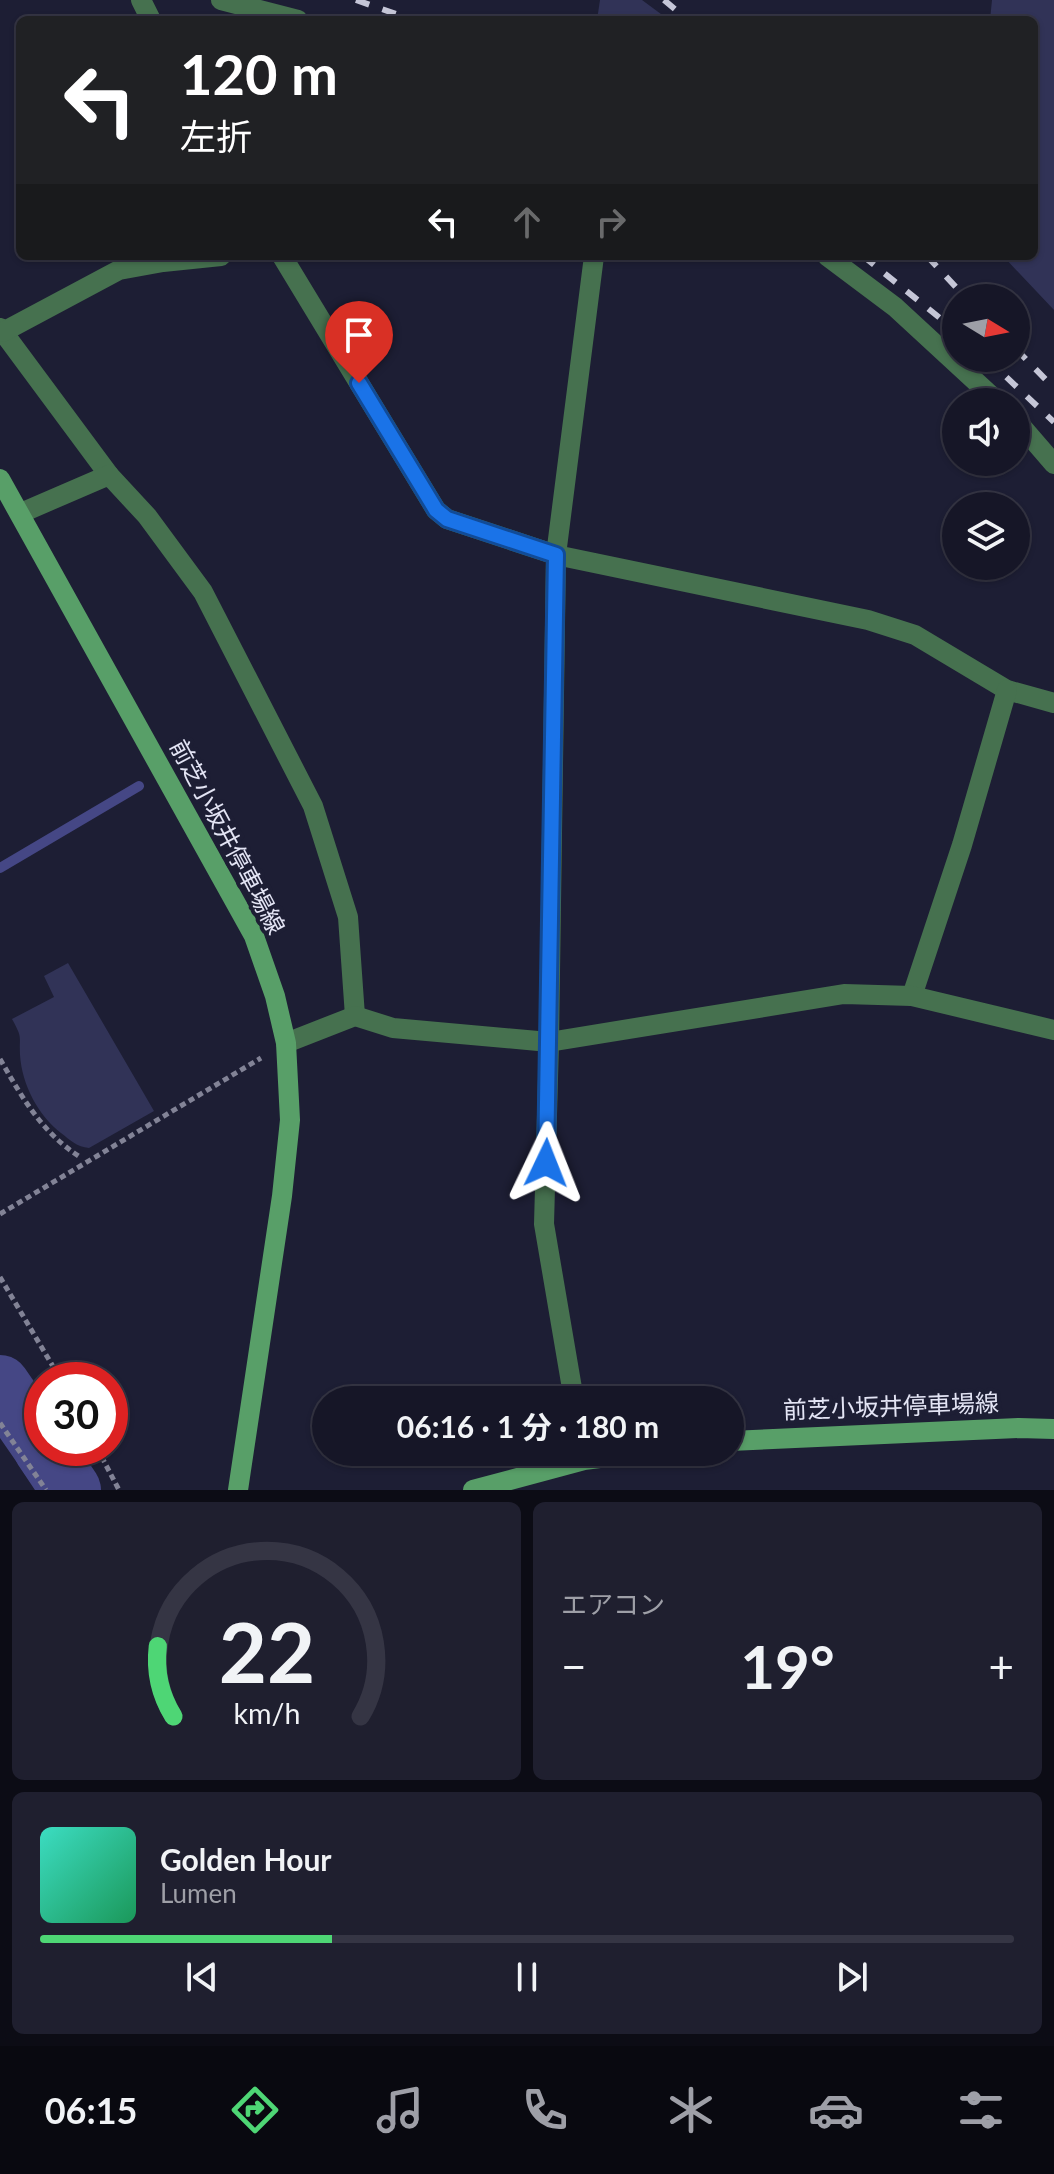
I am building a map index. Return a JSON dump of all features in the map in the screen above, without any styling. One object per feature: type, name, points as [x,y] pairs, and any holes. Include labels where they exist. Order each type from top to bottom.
[{"type":"main road","name":"前芝小坂井停車場線","points":[[0,479],[254,936],[275,996],[286,1043],[290,1120],[286,1166],[238,1490]]},
{"type":"main road","name":"前芝小坂井停車場線","points":[[744,1440],[1054,1429]]},
{"type":"main road","points":[[473,1490],[551,1466]]},
{"type":"street","points":[[221,0],[283,16]]},
{"type":"street","points":[[182,260],[119,270],[1,330],[109,475],[147,516],[203,592],[313,806],[348,917],[355,1016]]},
{"type":"street","points":[[284,260],[436,510],[447,519],[556,555],[868,620],[915,635],[1007,690],[1054,703]]},
{"type":"street","points":[[572,1386],[544,1224],[556,555],[593,260]]},
{"type":"street","points":[[832,260],[895,307],[983,388]]},
{"type":"street","points":[[1030,436],[1054,464]]},
{"type":"street","points":[[21,513],[109,475]]},
{"type":"street","points":[[912,996],[962,845],[1007,690]]},
{"type":"street","points":[[286,1043],[355,1016],[393,1028],[549,1042],[844,994],[912,996],[1054,1030]]},
{"type":"path","points":[[0,1214],[286,1043]]},
{"type":"path","points":[[0,1059],[31,1113],[54,1138],[80,1157]]},
{"type":"path","points":[[0,1277],[50,1362]]},
{"type":"path","points":[[0,1423],[46,1490]]},
{"type":"path","points":[[106,1466],[119,1490]]},
{"type":"shaded area","points":[[600,0],[642,0],[664,16],[598,16]]},
{"type":"shaded area","points":[[992,0],[1054,0],[1054,310],[1007,260],[1038,260],[1038,16],[990,16]]},
{"type":"shaded area","points":[[68,963],[154,1111],[89,1148],[67,1138],[38,1108],[24,1077],[20,1037],[12,1019],[54,997],[44,976]]},
{"type":"waterway","points":[[0,868],[139,786]]},
{"type":"waterway","points":[[0,1385],[24,1420]]},
{"type":"waterway","points":[[55,1466],[71,1490]]},
{"type":"railway","points":[[356,0],[402,16]]},
{"type":"railway","points":[[664,0],[683,16]]},
{"type":"railway","points":[[868,260],[942,320]]},
{"type":"railway","points":[[931,260],[953,284]]},
{"type":"railway","points":[[1030,363],[1054,388]]},
{"type":"railway","points":[[1001,372],[1054,422]]},
{"type":"route","points":[[359,383],[436,510],[447,519],[556,555],[546,1163]]}]
